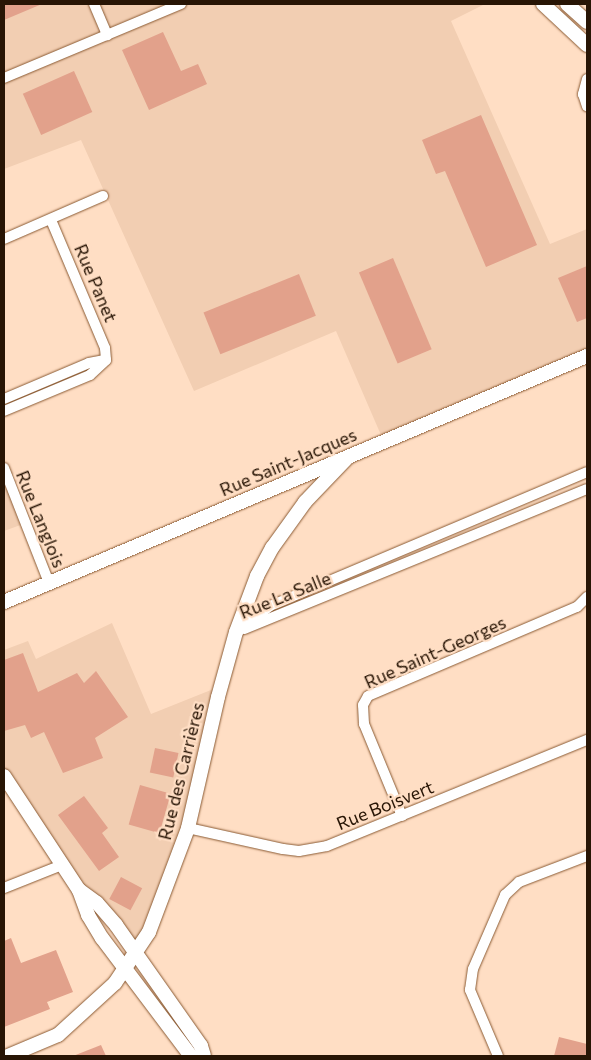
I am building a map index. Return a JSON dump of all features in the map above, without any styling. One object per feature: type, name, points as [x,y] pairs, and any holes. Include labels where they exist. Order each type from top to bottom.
[{"type":"main road","points":[[543,4],[587,45]]},
{"type":"main road","points":[[567,4],[587,22]]},
{"type":"main road","name":"Rue Saint-Jacques","points":[[4,602],[587,356]]},
{"type":"main road","name":"Rue des Carrières","points":[[8,1056],[58,1035],[115,983],[136,953],[158,912],[188,828],[236,632],[257,576],[272,548],[306,502],[348,457]]},
{"type":"main road","points":[[4,776],[78,890],[88,915],[191,1056]]},
{"type":"main road","points":[[78,890],[98,903],[136,953],[201,1046],[204,1056]]},
{"type":"street","points":[[94,4],[107,35]]},
{"type":"street","points":[[4,78],[181,4]]},
{"type":"street","points":[[587,79],[583,94],[587,106]]},
{"type":"street","points":[[4,239],[103,196]]},
{"type":"street","name":"Rue Panet","points":[[51,220],[105,348],[106,360]]},
{"type":"street","points":[[4,399],[89,363],[106,360]]},
{"type":"street","points":[[4,411],[90,375],[106,360]]},
{"type":"street","name":"Rue Langlois","points":[[4,468],[49,583]]},
{"type":"street","name":"Rue La Salle","points":[[236,632],[270,606],[402,552],[587,472]]},
{"type":"street","name":"Rue La Salle","points":[[236,632],[587,489]]},
{"type":"street","points":[[544,490],[550,504]]},
{"type":"street","points":[[402,552],[407,563]]},
{"type":"street","name":"Rue Saint-Georges","points":[[402,816],[364,724],[363,705],[368,696],[582,607],[587,597]]},
{"type":"street","name":"Rue Boisvert","points":[[188,828],[299,851],[327,846],[587,740]]},
{"type":"street","points":[[498,1056],[470,990],[473,969],[504,895],[519,882],[587,856]]},
{"type":"street","points":[[4,888],[62,865]]},
{"type":"shaded area","points":[[4,4],[485,4],[451,21],[550,244],[587,229],[587,356],[384,442],[336,331],[194,391],[81,140],[4,169]]},
{"type":"shaded area","points":[[4,468],[26,523],[4,531]]},
{"type":"shaded area","points":[[112,623],[151,714],[221,686],[188,828],[136,953],[79,890],[4,776],[4,650],[28,641],[36,659]]},
{"type":"building","points":[[4,4],[42,4],[4,20]]},
{"type":"building","points":[[163,32],[181,71],[198,64],[207,84],[149,110],[122,50]]},
{"type":"building","points":[[74,71],[92,112],[41,135],[23,94]]},
{"type":"building","points":[[481,115],[537,245],[486,267],[445,171],[436,174],[422,140]]},
{"type":"building","points":[[393,258],[432,349],[398,364],[359,272]]},
{"type":"building","points":[[587,266],[587,318],[577,322],[558,278]]},
{"type":"building","points":[[299,274],[316,316],[220,354],[204,313]]},
{"type":"building","points":[[23,653],[38,692],[77,673],[84,683],[96,671],[128,717],[95,738],[103,758],[63,773],[44,732],[31,738],[25,725],[4,731],[4,660]]},
{"type":"building","points":[[155,748],[178,753],[173,777],[150,772]]},
{"type":"building","points":[[140,785],[171,794],[159,833],[129,824]]},
{"type":"building","points":[[84,796],[108,828],[102,833],[119,857],[99,871],[58,815]]},
{"type":"building","points":[[121,877],[142,888],[130,910],[109,899]]},
{"type":"building","points":[[11,938],[21,963],[56,950],[73,992],[47,1002],[50,1009],[4,1027],[4,941]]},
{"type":"building","points":[[559,1037],[587,1044],[587,1056],[554,1056]]},
{"type":"building","points":[[101,1045],[106,1056],[73,1056]]}]
